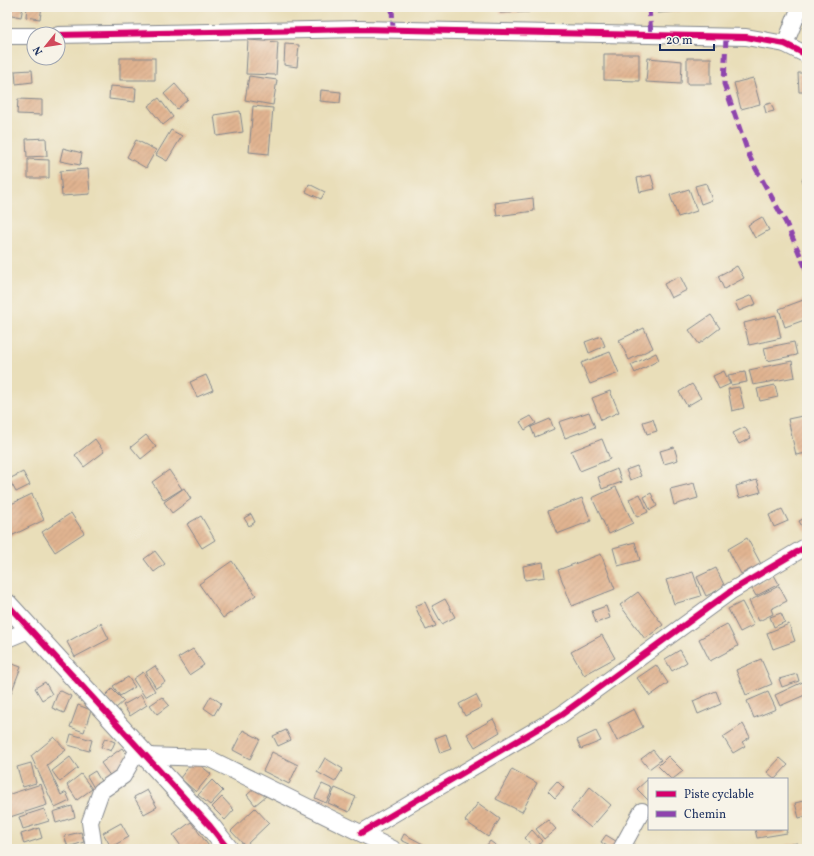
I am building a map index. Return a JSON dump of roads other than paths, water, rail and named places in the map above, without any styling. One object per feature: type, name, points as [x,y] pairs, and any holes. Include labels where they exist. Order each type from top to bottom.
[{"type":"street","points":[[785,44],[800,7]]},
{"type":"street","points":[[66,35],[360,29],[746,37],[785,44],[807,55]]},
{"type":"street","points":[[7,36],[26,36]]},
{"type":"street","points":[[361,833],[561,715],[730,591],[807,546]]},
{"type":"street","points":[[7,604],[210,826],[228,849]]},
{"type":"street","points":[[7,639],[31,629]]},
{"type":"street","points":[[142,752],[208,758],[393,849]]},
{"type":"street","points":[[94,849],[90,822],[101,791],[123,776],[142,752]]},
{"type":"street","points":[[621,849],[642,811]]}]
